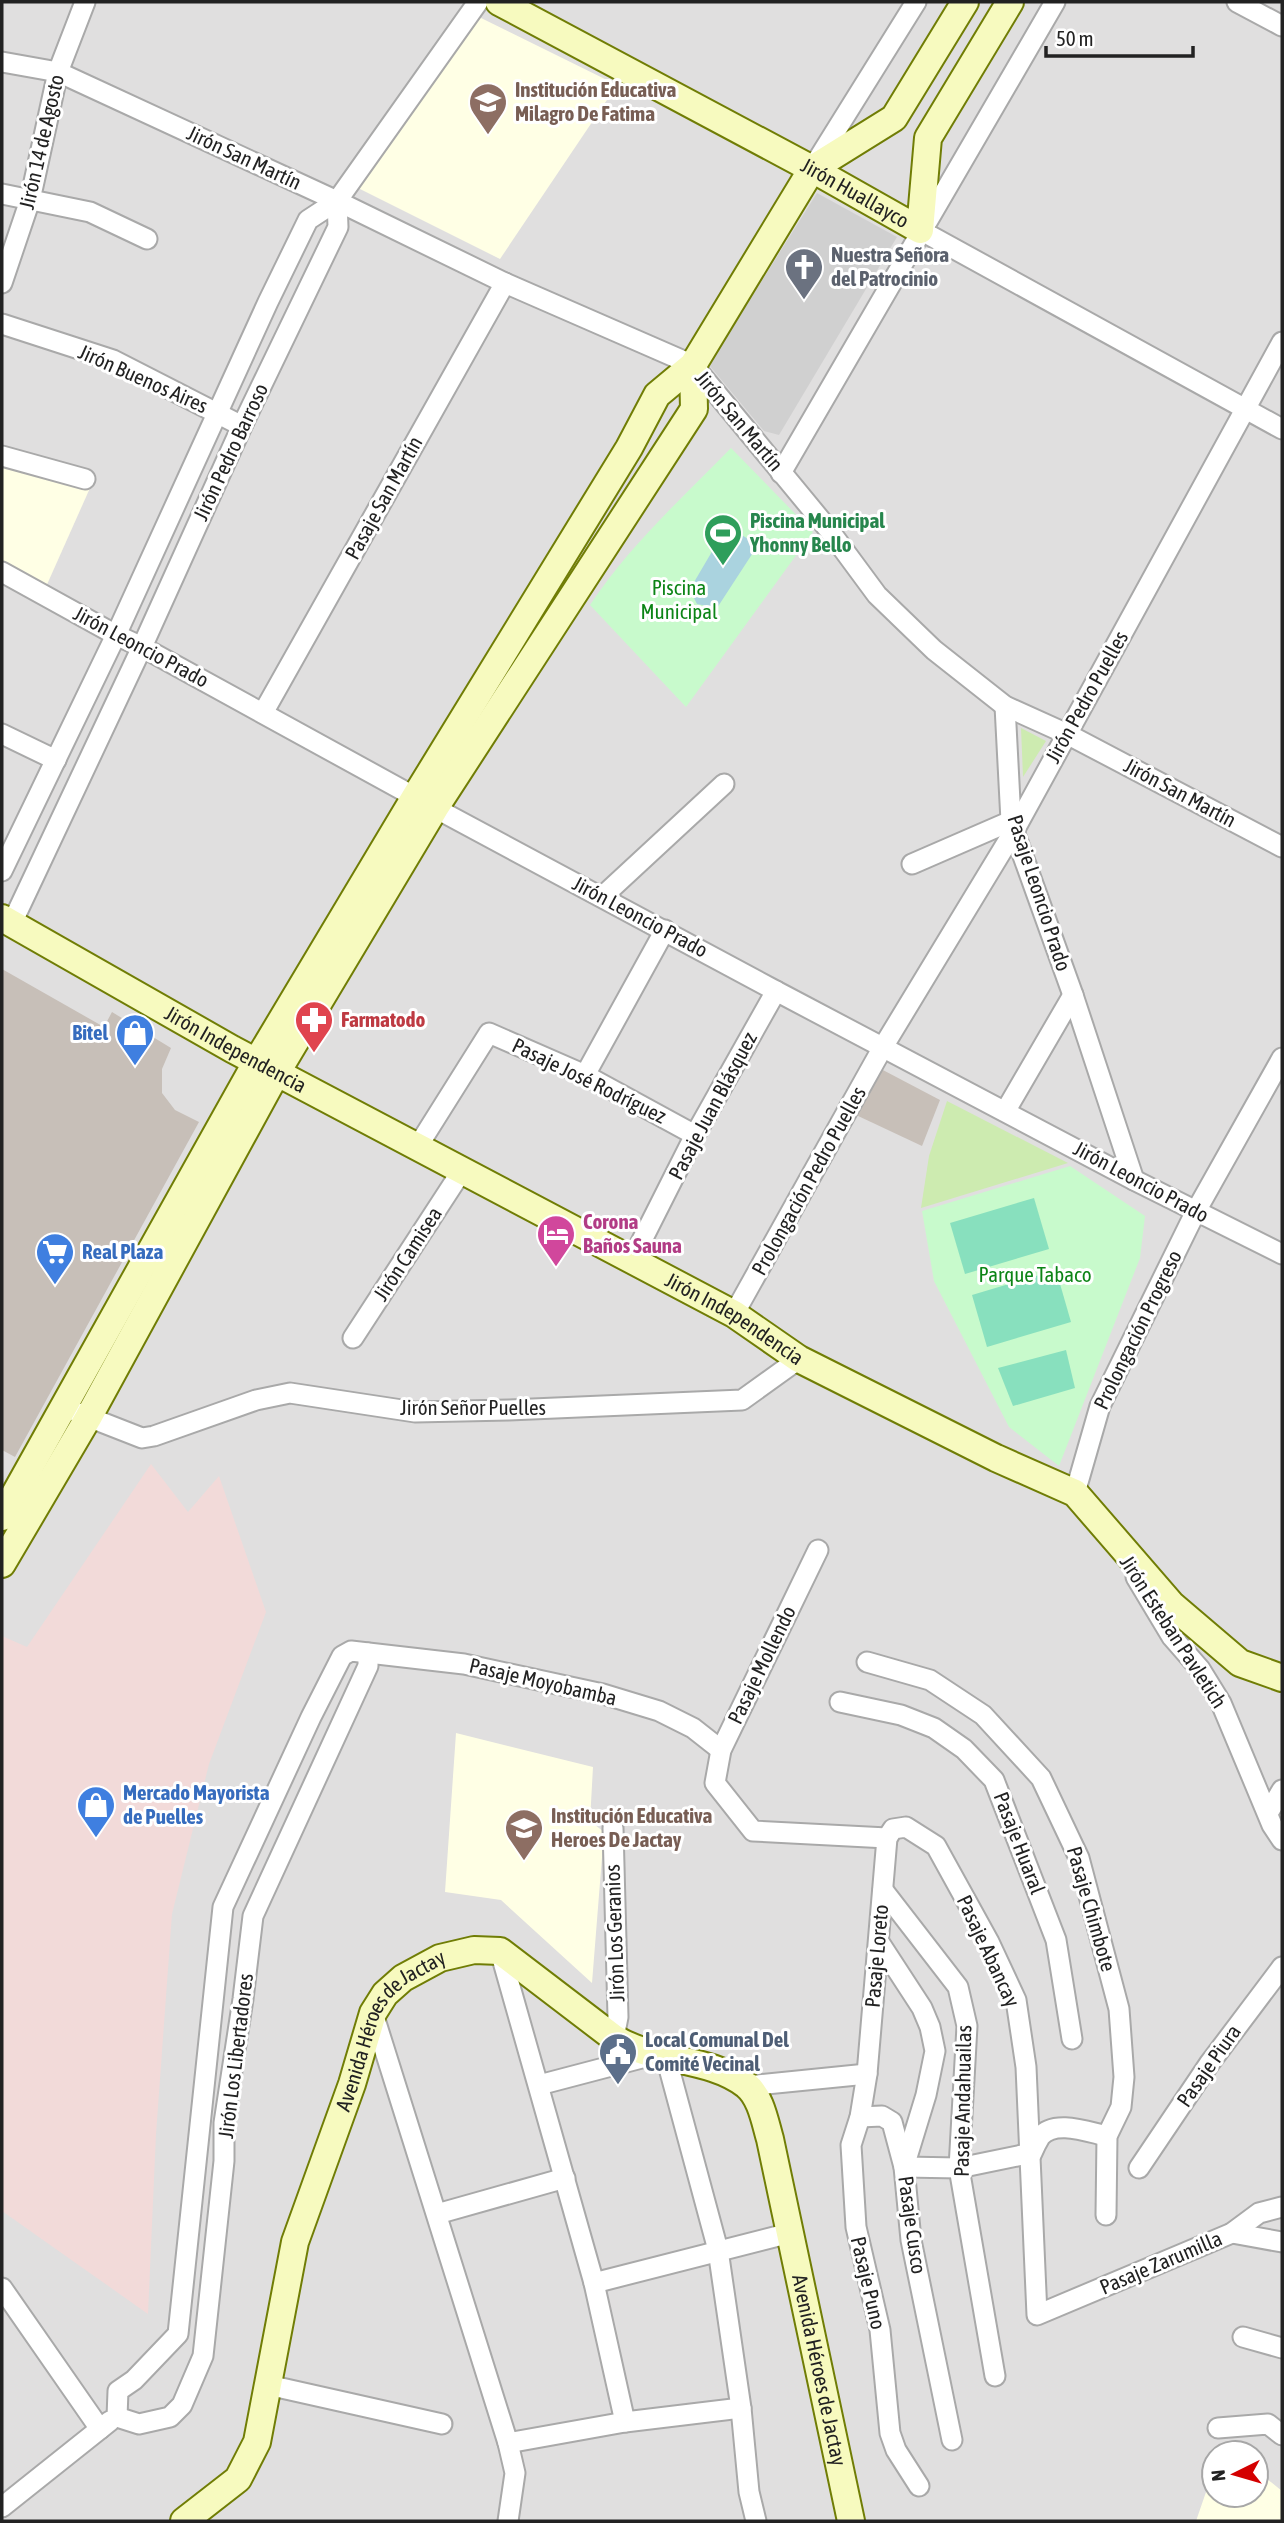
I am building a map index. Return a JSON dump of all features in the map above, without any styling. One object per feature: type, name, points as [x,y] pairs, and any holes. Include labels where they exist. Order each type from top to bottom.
[{"type":"street","name":"Jirón 14 de Agosto","points":[[2,283],[30,200],[58,72],[85,2]]},
{"type":"street","points":[[2,871],[116,635],[217,411],[308,220],[337,201],[478,2]]},
{"type":"street","name":"Jirón Huallayco","points":[[499,2],[813,169],[1282,429]]},
{"type":"street","points":[[2,1564],[77,1412],[267,1067],[425,803],[657,395],[693,365],[916,2]]},
{"type":"street","points":[[813,169],[894,118],[965,2]]},
{"type":"street","points":[[920,230],[928,138],[1010,2]]},
{"type":"street","points":[[782,473],[920,230],[1055,2]]},
{"type":"street","points":[[1237,2],[1282,26]]},
{"type":"street","name":"Jirón San Martín","points":[[2,62],[58,72],[337,201],[505,283],[693,365],[829,530],[877,595],[934,650],[1005,706],[1067,734],[1282,847]]},
{"type":"street","points":[[2,194],[90,212],[147,239]]},
{"type":"street","name":"Jirón Pedro Barroso","points":[[7,920],[142,647],[242,426],[338,227],[337,201]]},
{"type":"street","name":"Pasaje San Martín","points":[[262,713],[505,283]]},
{"type":"street","name":"Jirón Buenos Aires","points":[[2,324],[113,360],[242,426]]},
{"type":"street","name":"Jirón Pedro Puelles","points":[[883,1047],[1067,734],[1282,342]]},
{"type":"street","points":[[425,803],[694,409],[693,365]]},
{"type":"street","points":[[2,456],[85,480]]},
{"type":"street","name":"Jirón Leoncio Prado","points":[[2,572],[425,803],[1134,1180],[1282,1254]]},
{"type":"street","name":"Pasaje Leoncio Prado","points":[[1005,706],[1012,826],[1073,995],[1134,1180]]},
{"type":"street","points":[[2,734],[56,760]]},
{"type":"street","points":[[603,897],[724,784]]},
{"type":"street","points":[[912,864],[1012,826]]},
{"type":"street","name":"Jirón Independencia","points":[[7,920],[267,1067],[734,1314],[799,1359],[996,1458],[1075,1493],[1172,1605],[1240,1663],[1282,1678]]},
{"type":"street","points":[[585,1075],[665,930]]},
{"type":"street","name":"Pasaje Juan Blásquez","points":[[632,1260],[695,1135],[776,990]]},
{"type":"street","name":"Pasaje Leoncio Prado","points":[[1006,1110],[1073,995]]},
{"type":"street","name":"Pasaje José Rodríguez","points":[[418,1146],[489,1033],[585,1075],[695,1135]]},
{"type":"street","name":"Prolongación Pedro Puelles","points":[[734,1314],[883,1047]]},
{"type":"street","name":"Prolongación Progreso","points":[[1075,1493],[1100,1406],[1196,1211],[1282,1058]]},
{"type":"street","name":"Jirón Camisea","points":[[353,1338],[463,1169]]},
{"type":"street","name":"Jirón Señor Puelles","points":[[77,1412],[142,1438],[256,1400],[290,1393],[415,1412],[742,1400],[799,1359]]},
{"type":"street","points":[[2,1517],[77,1412]]},
{"type":"street","name":"Jirón Esteban Pavletich","points":[[1114,1539],[1172,1637],[1200,1669],[1221,1703],[1278,1837],[1282,1840]]},
{"type":"street","name":"Pasaje Mollendo","points":[[715,1783],[721,1751],[818,1550]]},
{"type":"street","name":"Pasaje Moyobamba","points":[[360,1652],[464,1664],[603,1694],[659,1711],[693,1728],[721,1751]]},
{"type":"street","name":"Jirón Los Libertadores","points":[[360,1652],[368,1666],[253,1916],[224,2123],[224,2161],[203,2356],[182,2405],[170,2417],[139,2424],[117,2417],[118,2392],[134,2380],[178,2334],[223,1907],[342,1656],[360,1652]]},
{"type":"street","name":"Pasaje Chimbote","points":[[867,1662],[930,1680],[983,1715],[1041,1778],[1079,1858],[1119,2009],[1124,2077],[1121,2107],[1107,2136],[1107,2215]]},
{"type":"street","name":"Pasaje Huaral","points":[[840,1702],[901,1715],[934,1728],[964,1749],[994,1780],[1056,1940],[1072,2039]]},
{"type":"street","name":"Pasaje Abancay","points":[[715,1783],[753,1831],[887,1838],[893,1829],[906,1827],[936,1846],[989,1942],[1016,2000],[1024,2053],[1032,2153],[1037,2315]]},
{"type":"street","points":[[1268,1813],[1282,1790]]},
{"type":"street","name":"Jirón Los Geranios","points":[[612,1828],[618,2017],[614,2038]]},
{"type":"street","name":"Pasaje Loreto","points":[[867,2074],[887,1838]]},
{"type":"street","name":"Pasaje Andahuailas","points":[[883,1890],[958,1987],[967,2026],[959,2168],[995,2376]]},
{"type":"street","name":"Pasaje Cusco","points":[[879,1942],[922,2008],[930,2027],[934,2051],[926,2095],[904,2167],[911,2240],[952,2440]]},
{"type":"street","name":"Avenida Héroes de Jactay","points":[[184,2521],[238,2479],[257,2442],[295,2242],[352,2084],[373,2013],[385,1994],[403,1978],[440,1958],[474,1950],[500,1951]]},
{"type":"street","points":[[500,1951],[631,2048],[709,2067],[747,2086],[867,2074]]},
{"type":"street","points":[[500,1951],[594,2283],[625,2422]]},
{"type":"street","name":"Pasaje Piura","points":[[1139,2168],[1209,2064],[1282,1967]]},
{"type":"street","points":[[373,2013],[508,2442],[515,2473],[505,2520]]},
{"type":"street","points":[[539,2085],[661,2056]]},
{"type":"street","points":[[661,2056],[718,2250],[741,2408],[749,2492],[756,2521]]},
{"type":"street","name":"Pasaje Puno","points":[[867,2074],[860,2117],[851,2145],[856,2227],[880,2330],[890,2433],[896,2450],[919,2486]]},
{"type":"street","name":"Avenida Héroes de Jactay","points":[[747,2086],[761,2107],[764,2118],[851,2521]]},
{"type":"street","points":[[860,2117],[882,2116],[892,2122],[904,2167],[959,2168],[1032,2153],[1040,2136],[1051,2128],[1107,2136]]},
{"type":"street","points":[[437,2214],[565,2178]]},
{"type":"street","name":"Pasaje Zarumilla","points":[[1037,2315],[1232,2233],[1259,2213],[1282,2207]]},
{"type":"street","points":[[594,2283],[790,2233]]},
{"type":"street","points":[[1232,2233],[1282,2242]]},
{"type":"street","points":[[2,2288],[100,2428]]},
{"type":"street","points":[[1243,2337],[1282,2348]]},
{"type":"street","points":[[268,2385],[442,2424]]},
{"type":"street","points":[[508,2442],[625,2422],[741,2408]]},
{"type":"street","points":[[2,2507],[117,2417]]},
{"type":"street","points":[[1217,2428],[1268,2424],[1282,2435]]},
{"type":"shaded area","points":[[2,2],[1282,2],[1282,2521],[2,2521]]},
{"type":"shaded area","name":"Institución Educativa Milagro De Fatima","points":[[477,16],[617,85],[500,259],[356,187]]},
{"type":"shaded area","name":"Nuestra Señora del Patrocinio","points":[[817,193],[897,237],[779,435],[764,431],[709,365]]},
{"type":"shaded area","points":[[2,464],[90,488],[45,589],[2,564]]},
{"type":"shaded area","name":"Mercado Mayorista de Puelles","points":[[151,1464],[188,1512],[219,1476],[266,1612],[209,1764],[172,1914],[156,2134],[148,2314],[2,2211],[2,1636],[27,1647]]},
{"type":"shaded area","name":"Institución Educativa Heroes De Jactay","points":[[456,1733],[593,1767],[590,1821],[604,1832],[592,1983],[501,1900],[445,1892]]},
{"type":"shaded area","points":[[1270,2481],[1282,2491],[1282,2521],[1196,2521],[1200,2509],[1270,2509]]},
{"type":"green space","name":"Piscina Municipal","points":[[731,448],[813,532],[686,707],[590,605],[639,543]]},
{"type":"green space","points":[[1021,728],[1046,741],[1023,777]]},
{"type":"green space","points":[[947,1101],[1068,1163],[921,1208],[929,1156]]},
{"type":"green space","name":"Parque Tabaco","points":[[1070,1166],[1145,1216],[1140,1258],[1059,1466],[1009,1427],[934,1281],[922,1211]]},
{"type":"green space","points":[[1034,1198],[1049,1249],[965,1274],[950,1223]]},
{"type":"green space","points":[[1056,1270],[1071,1322],[987,1347],[972,1295]]},
{"type":"green space","points":[[1066,1350],[1075,1388],[1013,1406],[998,1368]]},
{"type":"water","name":"Piscina Municipal Yhonny Bello","points":[[727,526],[758,545],[717,608],[697,604],[694,598],[696,594],[690,589]]},
{"type":"building","name":"Real Plaza","points":[[2,969],[104,1027],[112,1012],[171,1048],[162,1069],[162,1093],[175,1110],[199,1122],[15,1457],[2,1450]]},
{"type":"building","points":[[881,1069],[940,1100],[922,1146],[856,1115]]},
{"type":"place","name":"Institución Educativa Milagro De Fatima","points":[[488,136]]},
{"type":"place","name":"Nuestra Señora del Patrocinio","points":[[804,301]]},
{"type":"place","name":"Piscina Municipal Yhonny Bello","points":[[723,567]]},
{"type":"place","name":"Farmatodo","points":[[314,1054]]},
{"type":"place","name":"Bitel","points":[[135,1067]]},
{"type":"place","name":"Corona Baños Sauna","points":[[556,1268]]},
{"type":"place","name":"Real Plaza","points":[[55,1286]]},
{"type":"place","name":"Mercado Mayorista de Puelles","points":[[96,1839]]},
{"type":"place","name":"Institución Educativa Heroes De Jactay","points":[[524,1862]]},
{"type":"place","name":"Local Comunal Del Comité Vecinal","points":[[618,2086]]}]
